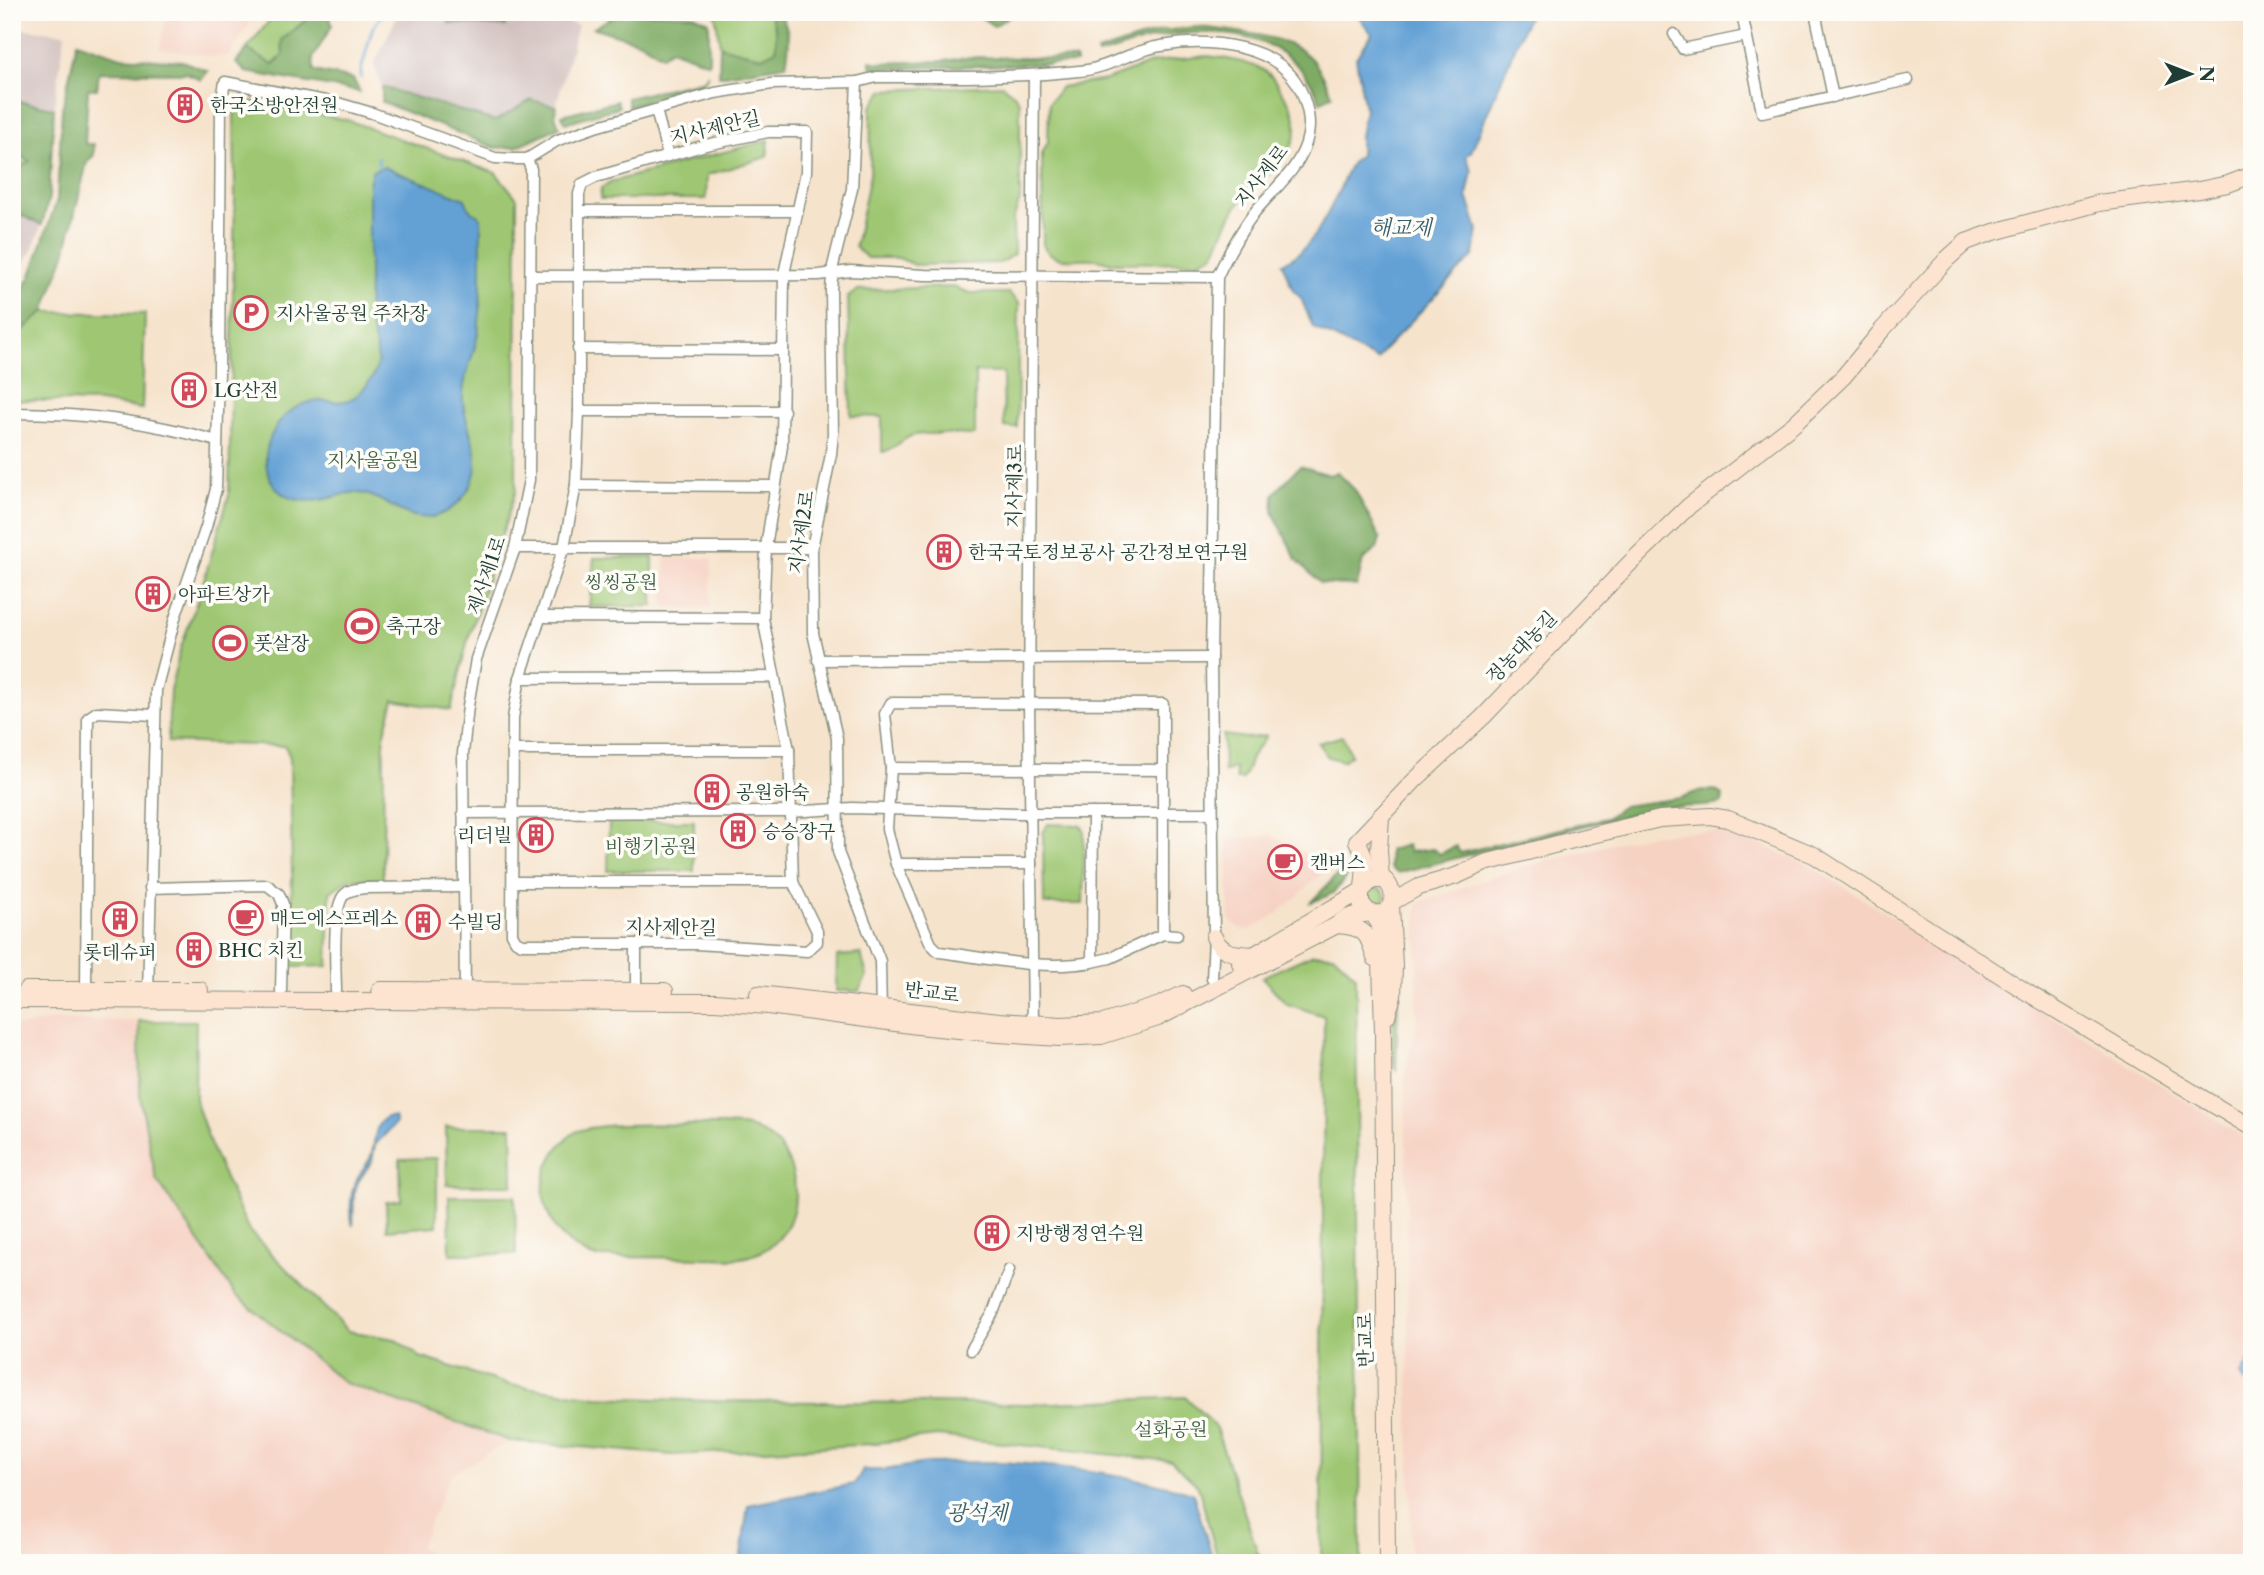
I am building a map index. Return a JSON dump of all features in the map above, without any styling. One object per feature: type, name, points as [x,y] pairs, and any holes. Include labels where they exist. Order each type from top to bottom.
[{"type":"street","points":[[1750,12],[1742,14],[1762,112],[1908,80]]},
{"type":"street","points":[[1815,12],[1833,97]]},
{"type":"street","points":[[1674,34],[1682,49],[1746,36]]},
{"type":"street","name":"지사제로","points":[[527,159],[558,140],[715,93],[772,84],[858,82],[877,77],[1034,75],[1084,71],[1157,46],[1179,43],[1244,48],[1283,67],[1298,84],[1308,108],[1308,134],[1303,150],[1296,165],[1234,241],[1217,277],[1212,658],[1212,979]]},
{"type":"street","name":"지사제3로","points":[[1032,1024],[1029,704],[1034,75]]},
{"type":"street","points":[[148,994],[154,715],[162,665],[216,489],[221,104],[225,82],[349,106],[495,158],[527,159]]},
{"type":"street","name":"지사제2로","points":[[858,82],[852,189],[832,275],[833,433],[812,548],[813,633],[837,738],[838,852],[846,879],[880,961],[881,1014]]},
{"type":"street","points":[[656,110],[668,156]]},
{"type":"street","name":"지사제안길","points":[[807,132],[806,172],[784,274],[782,453],[766,547],[763,618],[789,750],[793,882],[817,931],[817,942],[807,951],[696,944],[522,944],[516,941],[512,934],[513,718],[520,678],[564,547],[576,485],[579,411],[579,194],[582,184],[596,177],[668,156],[748,135],[807,132]]},
{"type":"street","name":"제사제1로","points":[[465,995],[463,753],[468,706],[476,659],[515,548],[525,504],[530,460],[531,169],[527,159]]},
{"type":"street","name":"정농대농길","points":[[1361,838],[1689,506],[1794,424],[1844,376],[1947,258],[1966,242],[2099,203],[2199,190],[2228,184],[2252,175]]},
{"type":"street","points":[[579,211],[797,211]]},
{"type":"street","points":[[531,276],[832,275],[851,271],[925,275],[1217,277]]},
{"type":"street","points":[[578,349],[783,350]]},
{"type":"street","points":[[579,411],[784,411]]},
{"type":"street","points":[[12,413],[91,415],[136,421],[217,441]]},
{"type":"street","points":[[576,485],[775,486]]},
{"type":"street","points":[[515,548],[812,548]]},
{"type":"street","points":[[541,617],[763,618]]},
{"type":"street","points":[[818,660],[1212,658]]},
{"type":"street","points":[[520,678],[774,677]]},
{"type":"street","points":[[1163,934],[1163,705],[891,703],[885,714],[891,768],[887,829],[896,864],[931,944],[939,952],[1031,964],[1063,965],[1110,958],[1163,934],[1177,935]]},
{"type":"street","points":[[86,988],[88,718],[97,712],[154,715]]},
{"type":"street","points":[[512,750],[789,750]]},
{"type":"street","points":[[891,768],[1162,770]]},
{"type":"street","points":[[463,813],[837,811],[852,808],[1031,813],[1212,813]]},
{"type":"street","points":[[1093,962],[1094,813]]},
{"type":"street","points":[[1381,816],[1379,850],[1384,881],[1392,891],[1392,903]]},
{"type":"street","points":[[1361,838],[1364,858],[1361,903],[1371,913],[1383,913],[1392,903],[1412,890],[1456,876],[1485,863],[1660,819],[1710,816],[1747,826],[1814,855],[2028,993],[2252,1128]]},
{"type":"street","points":[[1361,838],[1379,850]]},
{"type":"street","points":[[1362,889],[1372,880],[1397,883],[1479,861],[1485,863]]},
{"type":"street","points":[[896,864],[1031,864]]},
{"type":"street","points":[[513,882],[793,882]]},
{"type":"street","points":[[150,888],[267,886],[279,894],[283,904],[281,991]]},
{"type":"street","points":[[336,991],[337,907],[344,894],[365,888],[463,887]]},
{"type":"street","name":"반교로","points":[[465,995],[715,1002],[1032,1024],[1102,1023],[1160,1005],[1212,979],[1362,889]]},
{"type":"street","name":"반교로","points":[[1383,1032],[1393,996],[1392,903]]},
{"type":"street","name":"반교로","points":[[465,995],[636,991],[768,995],[1009,1035],[1060,1038],[1101,1036],[1158,1018],[1337,925],[1344,918],[1371,913],[1380,925],[1383,1032],[1387,1563]]},
{"type":"street","points":[[1337,925],[1363,931],[1369,937],[1380,967]]},
{"type":"street","points":[[1213,937],[1224,950],[1235,954],[1256,955]]},
{"type":"street","points":[[636,944],[636,991]]},
{"type":"street","points":[[12,990],[86,988],[148,994],[465,995]]},
{"type":"street","points":[[12,1000],[281,991],[465,995]]},
{"type":"street","points":[[971,1350],[993,1313],[1009,1270]]},
{"type":"shaded area","points":[[399,12],[552,12],[552,18],[578,25],[556,106],[531,100],[495,121],[382,87],[374,65]]},
{"type":"shaded area","points":[[168,13],[251,22],[227,57],[210,56],[159,49]]},
{"type":"shaded area","points":[[12,28],[65,33],[54,108],[12,100]]},
{"type":"shaded area","points":[[12,211],[42,225],[22,266],[12,262]]},
{"type":"shaded area","points":[[665,557],[712,558],[710,608],[664,607]]},
{"type":"shaded area","points":[[1725,830],[1804,862],[2252,1142],[2252,1563],[1411,1563],[1405,1070],[1417,1025],[1417,903],[1526,866],[1648,835]]},
{"type":"shaded area","points":[[1273,836],[1312,857],[1323,869],[1320,876],[1278,913],[1251,929],[1242,930],[1229,919],[1227,838]]},
{"type":"shaded area","points":[[56,1020],[139,1021],[140,1097],[345,1383],[510,1441],[451,1474],[420,1546],[438,1563],[12,1563],[12,1025],[22,1026]]},
{"type":"green space","points":[[276,12],[311,12],[311,16],[282,40],[283,55],[273,65],[247,49]]},
{"type":"green space","points":[[311,12],[329,13],[332,25],[313,58],[314,71],[353,79],[360,92],[246,72],[236,63],[247,49],[273,65],[283,55],[282,40],[311,16]]},
{"type":"green space","points":[[450,12],[506,12],[505,26],[449,23]]},
{"type":"green space","points":[[620,12],[694,15],[709,22],[709,63],[671,49],[662,56],[640,42],[594,28]]},
{"type":"green space","points":[[715,12],[769,12],[777,30],[777,50],[762,57],[720,46]]},
{"type":"green space","points":[[769,12],[780,12],[788,32],[786,65],[719,76],[720,46],[762,57],[776,50],[776,30]]},
{"type":"green space","points":[[973,12],[1016,12],[994,26]]},
{"type":"green space","points":[[1198,27],[1256,35],[1286,43],[1309,57],[1332,95],[1320,102],[1308,79],[1293,61],[1274,48],[1229,34],[1179,34],[1098,55],[1097,52],[1161,31]]},
{"type":"green space","points":[[77,42],[121,57],[182,61],[208,71],[201,80],[187,73],[99,72],[97,89],[88,89],[85,144],[94,144],[94,155],[87,162],[65,254],[44,312],[12,339],[12,304],[30,278],[57,200],[62,109]]},
{"type":"green space","points":[[1207,56],[1248,64],[1269,74],[1293,111],[1296,128],[1293,142],[1285,156],[1237,206],[1213,255],[1198,262],[1111,263],[1096,259],[1053,256],[1043,245],[1042,153],[1048,142],[1049,103],[1061,87],[1106,80],[1154,62]]},
{"type":"green space","points":[[973,57],[1076,59],[1076,63],[876,69],[871,66],[870,61],[942,61]]},
{"type":"green space","points":[[708,74],[703,84],[629,106],[627,98],[704,80]]},
{"type":"green space","points":[[1002,85],[1015,95],[1020,103],[1020,200],[1013,220],[1014,254],[1000,263],[914,265],[899,258],[867,258],[855,247],[870,175],[871,107],[884,90]]},
{"type":"green space","points":[[382,87],[495,121],[531,100],[556,106],[555,115],[559,127],[516,147],[495,148],[382,102]]},
{"type":"green space","points":[[12,100],[54,108],[49,197],[42,225],[12,211],[12,172],[30,161],[12,152]]},
{"type":"green space","name":"지사울공원","points":[[252,101],[347,120],[496,173],[517,198],[516,490],[467,643],[451,710],[394,700],[384,736],[383,879],[350,879],[330,892],[328,966],[290,967],[290,757],[285,746],[168,742],[170,690],[229,495],[234,113]]},
{"type":"green space","points":[[617,101],[619,107],[565,123],[562,115]]},
{"type":"green space","points":[[769,140],[767,157],[707,175],[706,199],[600,199],[601,188],[614,181]]},
{"type":"green space","points":[[12,152],[31,161],[12,172]]},
{"type":"green space","points":[[953,287],[970,293],[1009,293],[1019,303],[1017,428],[1004,427],[1003,373],[975,372],[975,435],[934,433],[911,436],[890,450],[882,452],[882,417],[851,416],[848,297],[858,290]]},
{"type":"green space","points":[[44,312],[145,314],[142,409],[100,402],[12,400],[12,339]]},
{"type":"green space","points":[[1300,466],[1330,475],[1337,472],[1355,490],[1380,538],[1377,549],[1363,560],[1357,586],[1320,583],[1296,559],[1273,512],[1274,494]]},
{"type":"green space","name":"씽씽공원","points":[[653,557],[653,606],[589,607],[594,558]]},
{"type":"green space","points":[[1223,735],[1247,738],[1266,736],[1253,753],[1242,779],[1236,779],[1235,767],[1224,772]]},
{"type":"green space","points":[[1343,736],[1351,755],[1343,761],[1328,757],[1318,743]]},
{"type":"green space","points":[[1714,790],[1723,795],[1722,803],[1718,805],[1660,807],[1397,873],[1390,868],[1389,850],[1407,845],[1409,852],[1433,849],[1440,854],[1456,846],[1460,853],[1606,818],[1623,806],[1681,798],[1696,792]]},
{"type":"green space","name":"비행기공원","points":[[609,821],[694,821],[694,871],[608,871]]},
{"type":"green space","points":[[1048,824],[1080,825],[1084,830],[1083,904],[1044,904],[1043,833]]},
{"type":"green space","points":[[1344,868],[1347,869],[1347,875],[1336,890],[1311,902]]},
{"type":"green space","points":[[1376,888],[1382,891],[1385,897],[1382,903],[1376,906],[1370,903],[1367,897],[1370,891]]},
{"type":"green space","points":[[861,954],[867,976],[859,991],[836,991],[837,956]]},
{"type":"green space","points":[[1313,954],[1334,955],[1356,976],[1361,1563],[1321,1563],[1324,1016],[1287,1004],[1262,977]]},
{"type":"green space","points":[[1398,988],[1396,1072],[1392,1040]]},
{"type":"green space","name":"설화공원","points":[[139,1021],[196,1021],[195,1099],[213,1152],[249,1231],[348,1331],[395,1339],[420,1357],[510,1385],[598,1397],[715,1401],[1030,1404],[1186,1397],[1216,1428],[1261,1562],[1265,1563],[1219,1563],[1198,1486],[1171,1461],[937,1436],[859,1445],[673,1455],[510,1441],[345,1383],[235,1294],[156,1179],[140,1097]]},
{"type":"green space","points":[[723,1125],[754,1129],[772,1139],[785,1155],[792,1173],[795,1193],[793,1212],[785,1231],[772,1245],[753,1255],[734,1259],[593,1257],[567,1241],[555,1227],[546,1209],[544,1180],[554,1153],[574,1133],[602,1126]]},
{"type":"green space","points":[[446,1127],[512,1127],[513,1185],[447,1185]]},
{"type":"green space","points":[[437,1158],[437,1226],[387,1230],[386,1202],[401,1200],[400,1159]]},
{"type":"green space","points":[[449,1196],[515,1196],[516,1254],[450,1254]]},
{"type":"water","name":"해교제","points":[[1355,12],[1530,12],[1471,152],[1466,156],[1472,171],[1467,196],[1478,230],[1474,255],[1377,360],[1313,327],[1282,263],[1301,251],[1318,231],[1350,165],[1360,155],[1365,109],[1356,58],[1372,34]]},
{"type":"water","points":[[384,167],[465,199],[481,221],[480,318],[464,382],[463,400],[476,468],[469,489],[456,505],[439,515],[425,518],[413,516],[379,499],[355,493],[318,500],[296,500],[278,490],[267,469],[268,445],[278,424],[286,415],[307,403],[349,400],[365,388],[375,371],[377,350],[368,304],[369,185],[372,171]]},
{"type":"water","points":[[387,1117],[394,1117],[396,1123],[375,1145],[372,1161],[358,1182],[354,1194],[353,1226],[353,1188],[369,1160],[376,1131]]},
{"type":"water","points":[[2252,1356],[2251,1383],[2245,1382],[2241,1375]]},
{"type":"water","name":"광석제","points":[[1002,1462],[1099,1472],[1193,1493],[1214,1563],[740,1563],[748,1505],[854,1484],[863,1470],[884,1470],[926,1463]]},
{"type":"waterway","points":[[361,78],[372,29],[384,12]]},
{"type":"waterway","points":[[378,157],[379,168]]},
{"type":"place","name":"한국소방안전원","points":[[185,105]]},
{"type":"place","name":"지사울공원 주차장","points":[[251,313]]},
{"type":"place","name":"LG산전","points":[[189,390]]},
{"type":"place","name":"한국국토정보공사 공간정보연구원","points":[[944,552]]},
{"type":"place","name":"아파트상가","points":[[153,594]]},
{"type":"place","name":"축구장","points":[[362,626]]},
{"type":"place","name":"풋살장","points":[[230,643]]},
{"type":"place","name":"공원하숙","points":[[712,792]]},
{"type":"place","name":"승승장구","points":[[738,831]]},
{"type":"place","name":"리더빌","points":[[536,835]]},
{"type":"place","name":"캔버스","points":[[1285,862]]},
{"type":"place","name":"매드에스프레소","points":[[246,918]]},
{"type":"place","name":"롯데슈퍼","points":[[120,919]]},
{"type":"place","name":"수빌딩","points":[[423,922]]},
{"type":"place","name":"BHC 치킨","points":[[194,950]]},
{"type":"place","name":"지방행정연수원","points":[[992,1233]]}]
